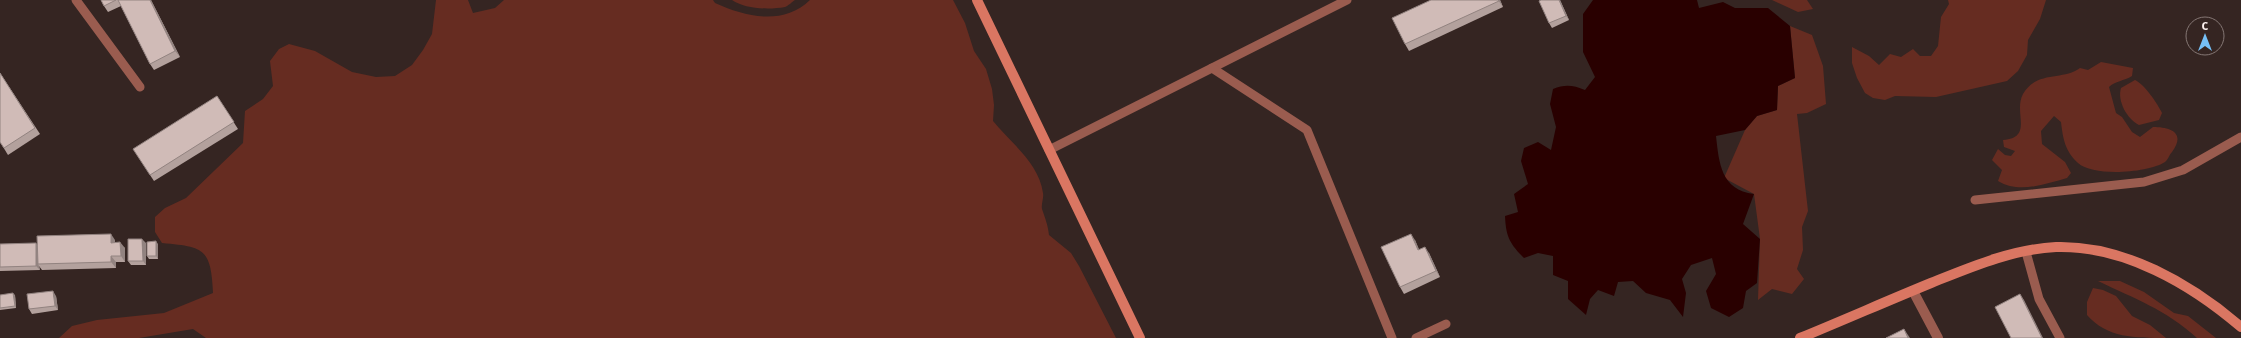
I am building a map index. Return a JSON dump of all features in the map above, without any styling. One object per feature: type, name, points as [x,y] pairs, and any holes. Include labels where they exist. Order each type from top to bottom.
[{"type":"street","points":[[977,0],[1140,338]]},
{"type":"street","points":[[1800,338],[1913,291],[1991,261],[2026,252],[2056,247],[2093,250],[2123,258],[2157,271],[2194,290],[2241,327]]},
{"type":"street","points":[[1913,291],[1938,338]]},
{"type":"lane","points":[[76,0],[140,87]]},
{"type":"lane","points":[[1049,150],[1347,0]]},
{"type":"lane","points":[[1212,68],[1307,130],[1392,338]]},
{"type":"lane","points":[[1975,200],[2144,182],[2184,170],[2241,137]]},
{"type":"lane","points":[[2026,252],[2039,299],[2060,338]]},
{"type":"lane","points":[[1416,338],[1446,324]]},
{"type":"shaded area","points":[[436,0],[468,0],[473,13],[495,8],[504,0],[713,0],[715,3],[739,12],[752,15],[776,16],[799,8],[810,0],[953,0],[965,23],[974,51],[986,69],[992,89],[994,105],[993,121],[1023,154],[1036,172],[1043,193],[1042,209],[1049,235],[1071,253],[1116,338],[206,338],[193,329],[139,338],[59,338],[72,326],[97,320],[164,313],[213,293],[210,266],[207,258],[196,248],[162,243],[155,232],[155,217],[165,208],[186,198],[243,143],[245,111],[263,99],[273,86],[270,61],[279,49],[289,44],[315,51],[352,72],[376,77],[395,76],[412,65],[432,34]]},
{"type":"shaded area","points":[[732,0],[795,0],[785,7],[765,8],[750,7]]},
{"type":"shaded area","points":[[1593,0],[1697,0],[1699,8],[1723,2],[1735,8],[1768,8],[1790,26],[1795,78],[1778,86],[1777,110],[1757,116],[1745,130],[1716,136],[1721,165],[1728,181],[1743,191],[1754,194],[1743,224],[1760,239],[1757,283],[1746,291],[1743,308],[1729,317],[1711,308],[1706,291],[1716,274],[1712,258],[1691,265],[1682,279],[1686,293],[1683,317],[1670,300],[1646,293],[1633,281],[1618,282],[1614,296],[1598,290],[1590,299],[1586,315],[1568,299],[1568,281],[1553,275],[1553,256],[1538,253],[1524,258],[1509,239],[1506,229],[1505,216],[1518,212],[1514,194],[1528,184],[1521,161],[1524,148],[1538,142],[1551,150],[1556,127],[1550,104],[1553,89],[1561,86],[1569,86],[1585,90],[1595,77],[1583,52],[1583,14]]},
{"type":"shaded area","points":[[1772,0],[1807,0],[1813,9],[1798,12]]},
{"type":"shaded area","points":[[1948,0],[2046,0],[2040,19],[2028,40],[2027,55],[2018,71],[2007,81],[1936,97],[1895,96],[1885,100],[1873,98],[1865,93],[1857,78],[1852,63],[1852,47],[1869,56],[1879,65],[1890,54],[1901,57],[1913,49],[1920,56],[1931,56],[1938,46],[1941,17],[1949,4]]},
{"type":"shaded area","points":[[1790,26],[1812,35],[1823,66],[1826,104],[1807,113],[1797,114],[1808,211],[1802,227],[1803,250],[1797,269],[1804,279],[1792,294],[1772,289],[1758,300],[1760,239],[1754,194],[1724,178],[1745,130],[1757,116],[1777,110],[1778,86],[1795,78]]},
{"type":"shaded area","points":[[2101,62],[2133,68],[2132,76],[2114,83],[2109,87],[2116,113],[2122,117],[2132,132],[2140,137],[2153,127],[2166,128],[2174,132],[2177,136],[2176,145],[2166,161],[2157,166],[2146,169],[2121,172],[2108,172],[2085,167],[2078,163],[2070,154],[2064,139],[2061,122],[2054,116],[2041,131],[2042,144],[2065,162],[2071,173],[2067,178],[2032,187],[2015,187],[1998,181],[2002,170],[1992,160],[1998,149],[2005,155],[2011,156],[2015,151],[2004,147],[2003,140],[2012,138],[2018,134],[2021,123],[2021,101],[2023,94],[2029,87],[2035,82],[2043,79],[2073,72],[2080,68],[2088,70]]},
{"type":"shaded area","points":[[2135,80],[2147,90],[2157,104],[2162,113],[2159,120],[2139,125],[2131,119],[2124,109],[2120,98],[2121,88]]},
{"type":"shaded area","points":[[2098,281],[2120,281],[2144,292],[2174,313],[2188,316],[2216,338],[2197,338],[2173,319],[2161,312]]},
{"type":"shaded area","points":[[2093,288],[2103,290],[2116,296],[2132,316],[2150,325],[2166,338],[2143,338],[2122,335],[2103,328],[2095,323],[2087,315],[2087,302]]},
{"type":"building","points":[[101,0],[116,0],[104,6]]},
{"type":"building","points":[[118,0],[150,0],[175,51],[150,64]]},
{"type":"building","points":[[1431,0],[1499,1],[1405,44],[1392,18]]},
{"type":"building","points":[[1559,0],[1566,16],[1549,23],[1539,1]]},
{"type":"building","points":[[0,73],[35,128],[4,148],[0,142]]},
{"type":"building","points":[[217,96],[234,122],[150,175],[133,149]]},
{"type":"building","points":[[111,234],[111,243],[120,242],[121,256],[111,256],[111,262],[38,264],[37,236]]},
{"type":"building","points":[[1411,234],[1418,250],[1425,247],[1436,271],[1400,287],[1381,247]]},
{"type":"building","points":[[128,239],[142,239],[143,261],[128,261]]},
{"type":"building","points":[[156,241],[156,256],[147,256],[147,242]]},
{"type":"building","points":[[36,243],[36,266],[0,267],[0,244]]},
{"type":"building","points":[[53,291],[55,306],[29,309],[27,294]]},
{"type":"building","points":[[13,293],[15,306],[0,308],[0,295]]},
{"type":"building","points":[[2020,294],[2042,338],[2011,338],[1995,307]]},
{"type":"building","points":[[1904,329],[1908,338],[1886,338]]}]
